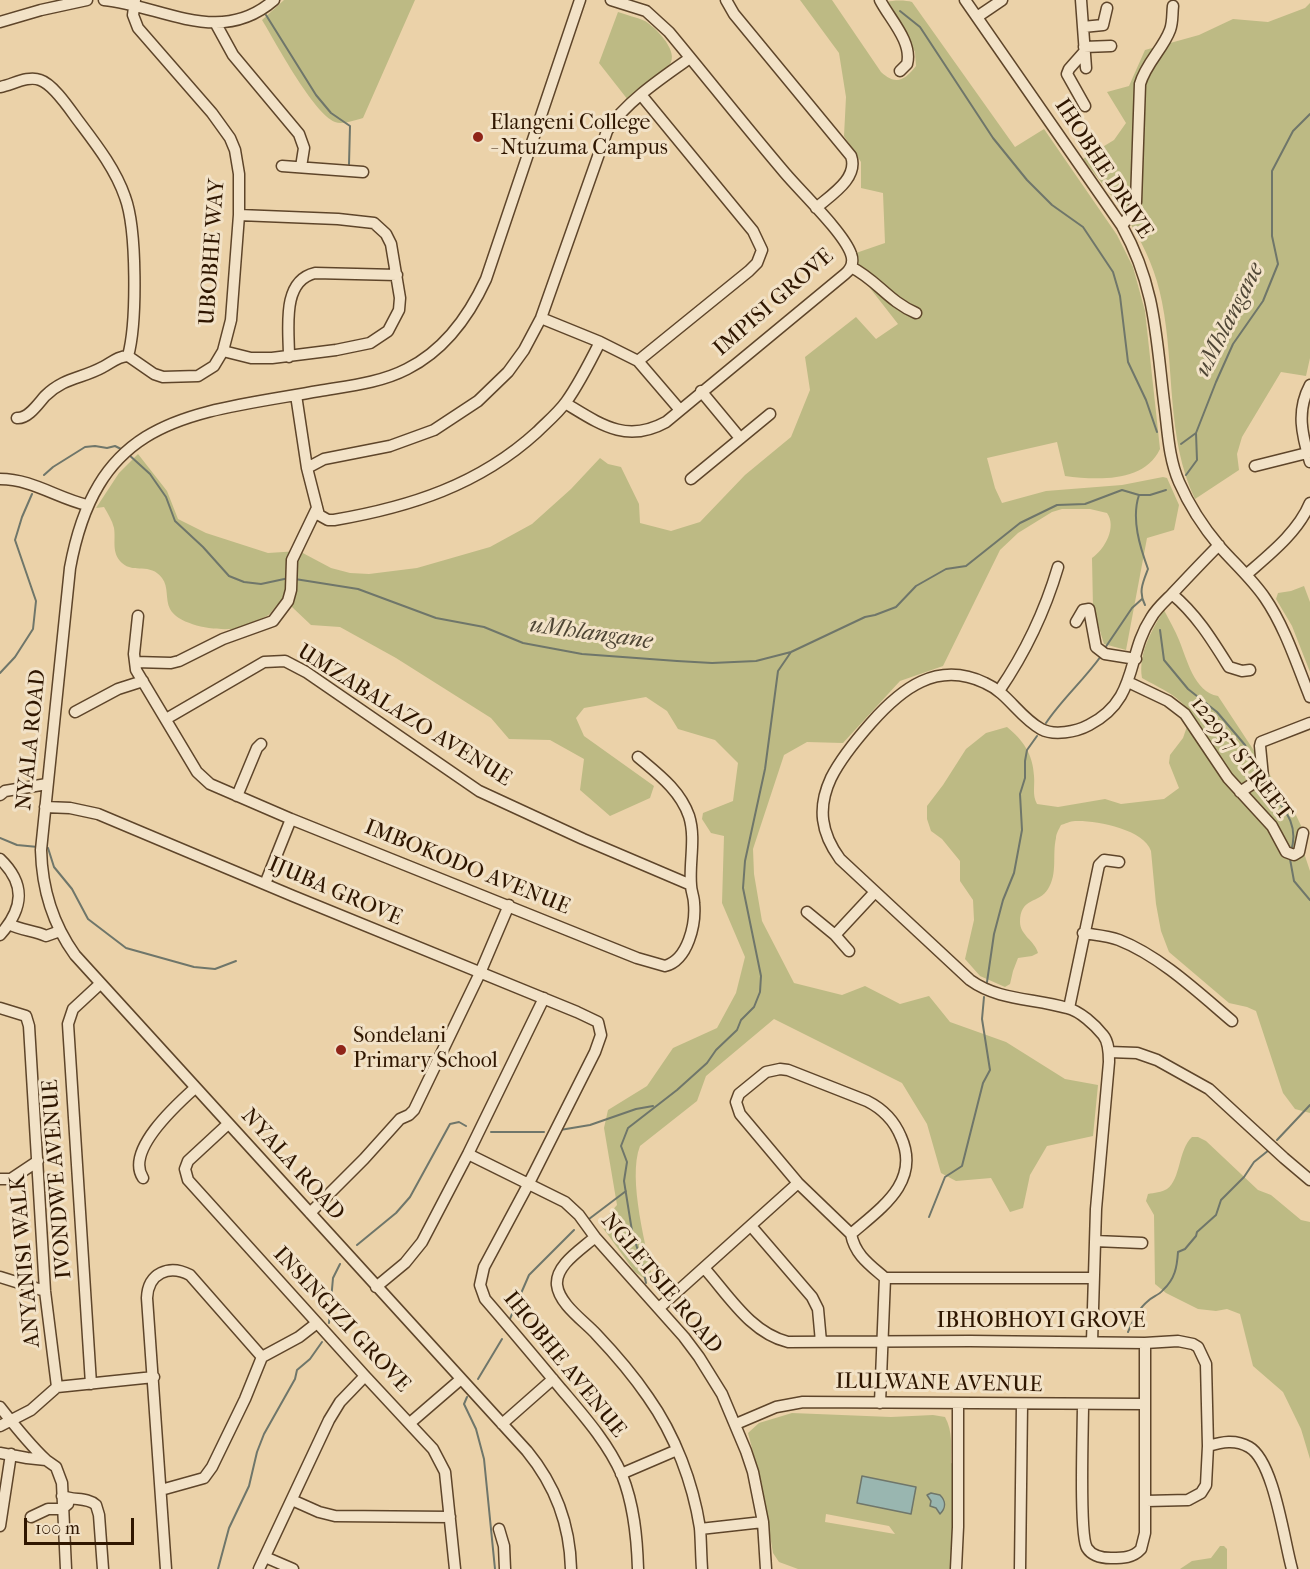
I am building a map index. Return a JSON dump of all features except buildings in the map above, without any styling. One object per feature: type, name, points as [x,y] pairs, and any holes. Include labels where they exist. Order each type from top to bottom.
[{"type":"street","points":[[0,22],[87,0]]},
{"type":"street","points":[[104,0],[134,3],[189,20],[216,24],[248,17],[274,0]]},
{"type":"street","name":"NYALA ROAD","points":[[571,1569],[568,1536],[555,1494],[535,1461],[75,955],[51,912],[45,890],[41,847],[70,568],[80,522],[87,505],[104,478],[133,446],[159,428],[183,418],[371,382],[406,370],[435,350],[460,325],[486,279],[580,0]]},
{"type":"street","name":"IMPISI GROVE","points":[[565,403],[613,429],[637,432],[655,428],[666,422],[851,267],[852,255],[846,245],[669,32],[646,11],[611,0]]},
{"type":"street","points":[[646,11],[650,0]]},
{"type":"street","points":[[726,0],[734,14],[843,143],[851,156],[854,167],[849,177],[816,208]]},
{"type":"street","points":[[879,0],[901,36],[908,53],[907,64],[900,71]]},
{"type":"street","name":"IHOBHE DRIVE","points":[[965,0],[1122,226],[1144,272],[1152,307],[1170,447],[1179,481],[1191,505],[1219,545],[1247,574],[1266,599],[1310,698]]},
{"type":"street","points":[[977,17],[1002,0]]},
{"type":"street","points":[[1081,0],[1086,69]]},
{"type":"street","name":"UBOBHE WAY","points":[[128,356],[159,376],[202,375],[217,362],[223,351],[231,320],[239,215],[239,174],[235,150],[230,138],[212,113],[141,34],[134,20],[134,3]]},
{"type":"street","points":[[1122,226],[1136,202],[1139,88],[1146,69],[1170,29],[1173,6]]},
{"type":"street","points":[[1083,27],[1102,25],[1107,8]]},
{"type":"street","points":[[216,24],[233,55],[299,134],[304,148],[301,167]]},
{"type":"street","points":[[1085,106],[1068,78],[1069,69],[1084,50],[1111,46]]},
{"type":"street","points":[[308,468],[324,459],[404,442],[449,422],[478,401],[508,372],[525,350],[541,318],[607,132],[618,116],[690,58]]},
{"type":"street","points":[[0,87],[30,79],[44,82],[66,105],[111,168],[122,188],[129,208],[132,238],[133,328],[128,356],[122,356],[101,368],[63,382],[23,418],[17,418]]},
{"type":"street","points":[[638,361],[749,271],[757,263],[762,250],[753,231],[642,96]]},
{"type":"street","points":[[282,166],[363,172]]},
{"type":"street","points":[[223,351],[260,359],[289,357],[364,345],[383,336],[393,324],[399,310],[400,298],[391,244],[386,234],[374,223],[338,219],[239,215]]},
{"type":"street","points":[[851,267],[863,273],[900,306],[916,313]]},
{"type":"street","points":[[289,357],[290,304],[295,288],[303,276],[315,273],[397,275]]},
{"type":"street","points":[[541,318],[600,342],[638,361],[680,410]]},
{"type":"street","points":[[296,395],[316,510],[328,520],[370,514],[437,494],[461,484],[527,440],[565,403],[600,342]]},
{"type":"street","points":[[1255,466],[1309,457],[1301,414],[1310,385]]},
{"type":"street","points":[[701,391],[740,438]]},
{"type":"street","points":[[692,478],[770,414]]},
{"type":"street","points":[[0,479],[25,481],[74,502],[87,505]]},
{"type":"street","points":[[1247,574],[1291,533],[1304,516],[1310,503]]},
{"type":"street","points":[[135,662],[171,663],[179,661],[223,639],[273,621],[288,601],[294,555],[316,510]]},
{"type":"street","points":[[1092,1342],[1095,1240],[1109,1052],[1104,1036],[1089,1021],[1069,1008],[1006,997],[976,984],[945,958],[840,859],[831,847],[822,825],[825,795],[840,760],[886,706],[918,682],[932,677],[961,676],[986,683],[999,691],[1043,730],[1066,732],[1088,726],[1108,712],[1128,682],[1148,622],[1219,545]]},
{"type":"street","points":[[999,691],[1026,648],[1058,567]]},
{"type":"street","points":[[1172,594],[1204,627],[1229,667],[1242,671],[1250,670]]},
{"type":"street","points":[[1076,622],[1083,610],[1089,609],[1096,647],[1105,654],[1136,660]]},
{"type":"street","name":"IMBOKODO AVENUE","points":[[138,616],[135,662],[143,681],[199,776],[210,784],[291,819],[637,958],[665,966],[678,959],[691,933],[694,902],[691,885],[691,826],[678,796],[638,757]]},
{"type":"street","name":"UMZABALAZO AVENUE","points":[[166,719],[264,662],[285,662],[306,672],[479,791],[691,885]]},
{"type":"street","points":[[75,712],[118,688],[143,681]]},
{"type":"street","name":"122937 STREET","points":[[1128,682],[1168,701],[1185,714],[1228,778],[1272,826],[1286,852],[1294,855],[1299,852],[1303,833]]},
{"type":"street","points":[[1240,792],[1260,779],[1261,742],[1310,723]]},
{"type":"street","points":[[237,796],[257,748],[261,744]]},
{"type":"street","points":[[0,795],[5,791],[47,784]]},
{"type":"street","name":"IJUBA GROVE","points":[[45,807],[70,808],[98,814],[544,998],[598,1022],[602,1031]]},
{"type":"street","points":[[266,884],[291,819]]},
{"type":"street","points":[[0,859],[14,874],[19,890],[17,907],[9,924],[0,934]]},
{"type":"street","points":[[1069,1008],[1099,865],[1104,860],[1119,862]]},
{"type":"street","points":[[835,935],[875,892]]},
{"type":"street","points":[[310,1214],[364,1159],[399,1119],[414,1110],[480,973],[509,905]]},
{"type":"street","points":[[807,912],[835,935],[849,951]]},
{"type":"street","points":[[9,924],[20,930],[36,931],[46,936],[60,931]]},
{"type":"street","points":[[1083,933],[1118,939],[1131,946],[1197,991],[1232,1021]]},
{"type":"street","name":"IVONDWE AVENUE","points":[[91,1384],[68,1024],[73,1009],[100,984]]},
{"type":"street","points":[[376,1287],[405,1263],[422,1242],[544,998]]},
{"type":"street","name":"ANYANISI WALK","points":[[0,1008],[26,1016],[28,1019],[45,1291],[57,1387]]},
{"type":"street","name":"IHOBHE AVENUE","points":[[602,1031],[595,1052],[484,1267],[480,1285],[485,1299],[610,1451],[621,1474],[635,1526],[638,1569]]},
{"type":"street","points":[[1109,1052],[1137,1053],[1157,1060],[1209,1089],[1310,1180]]},
{"type":"street","points":[[851,1234],[888,1202],[905,1175],[908,1165],[907,1153],[898,1130],[880,1107],[867,1101],[788,1070],[766,1072],[740,1094],[736,1102],[740,1114],[798,1183],[851,1234],[861,1257],[885,1278],[1093,1278]]},
{"type":"street","points":[[143,1178],[138,1165],[143,1149],[163,1120],[195,1088]]},
{"type":"street","name":"INSINGIZI GROVE","points":[[228,1124],[188,1161],[185,1169],[186,1176],[364,1376],[433,1449],[445,1472],[454,1569]]},
{"type":"street","name":"NGLETSIE ROAD","points":[[468,1154],[565,1202],[579,1215],[595,1237],[684,1337],[711,1376],[736,1424],[753,1472],[763,1522],[766,1569]]},
{"type":"street","points":[[6,1179],[38,1161]]},
{"type":"street","points":[[658,1308],[705,1269],[798,1183]]},
{"type":"street","points":[[751,1226],[812,1297],[818,1309],[821,1342]]},
{"type":"street","points":[[595,1237],[560,1271],[557,1281],[560,1294],[597,1334],[650,1399],[677,1450],[690,1487],[700,1529],[702,1569]]},
{"type":"street","points":[[1095,1240],[1142,1243]]},
{"type":"street","name":"IBHOBHOYI GROVE","points":[[705,1269],[765,1334],[788,1342],[1188,1342],[1198,1347],[1203,1355],[1207,1379],[1206,1485],[1201,1493],[1188,1500],[1146,1502]]},
{"type":"street","points":[[166,1569],[147,1293],[155,1276],[160,1272],[173,1270],[184,1272],[195,1279],[262,1357]]},
{"type":"street","points":[[0,1276],[45,1291]]},
{"type":"street","points":[[880,1403],[885,1278]]},
{"type":"street","points":[[161,1490],[199,1481],[208,1475],[245,1399],[262,1357],[299,1337],[317,1323]]},
{"type":"street","points":[[1083,1405],[1085,1545],[1091,1552],[1103,1558],[1130,1556],[1141,1549],[1146,1533],[1145,1343]]},
{"type":"street","points":[[259,1569],[340,1402],[364,1376]]},
{"type":"street","points":[[0,1426],[31,1410],[57,1387],[154,1377]]},
{"type":"street","points":[[410,1423],[461,1379]]},
{"type":"street","points":[[502,1424],[553,1379]]},
{"type":"street","name":"ILULWANE AVENUE","points":[[736,1424],[776,1407],[793,1403],[1145,1404]]},
{"type":"street","points":[[956,1569],[958,1403]]},
{"type":"street","points":[[1020,1569],[1022,1404]]},
{"type":"street","points":[[0,1407],[46,1460],[56,1467],[60,1475],[68,1498],[62,1509],[66,1569]]},
{"type":"street","points":[[1208,1446],[1225,1441],[1236,1442],[1249,1447],[1267,1468],[1292,1569]]},
{"type":"street","points":[[621,1474],[677,1450]]},
{"type":"street","points":[[0,1526],[5,1454],[46,1460]]},
{"type":"street","points":[[68,1498],[93,1502],[98,1508],[103,1569]]},
{"type":"street","points":[[292,1500],[319,1512],[335,1516],[450,1517]]},
{"type":"street","points":[[31,1517],[48,1509],[62,1509]]},
{"type":"street","points":[[700,1529],[763,1522]]},
{"type":"street","points":[[499,1529],[504,1546],[505,1569]]},
{"type":"street","points":[[265,1557],[293,1569]]},
{"type":"shaded area","points":[[284,0],[415,0],[363,118],[345,123],[335,122],[316,106],[306,92],[262,20]]},
{"type":"shaded area","points":[[800,0],[832,0],[881,72],[896,80],[904,78],[916,66],[915,52],[887,2],[900,0],[912,2],[1015,147],[1044,129],[1117,235],[1133,267],[1145,311],[1160,449],[1153,460],[1143,468],[1131,474],[1105,478],[1065,476],[1057,442],[987,458],[995,488],[1002,503],[1046,491],[1122,485],[1163,477],[1167,478],[1179,505],[1174,530],[1147,538],[1126,650],[1104,644],[1093,608],[1092,558],[1105,543],[1110,531],[1110,519],[1107,513],[1090,509],[1062,509],[1052,512],[1018,533],[1000,550],[943,666],[900,681],[843,743],[807,742],[784,755],[753,849],[754,874],[762,921],[794,983],[842,995],[865,986],[900,1004],[929,996],[950,1022],[1006,1042],[1065,1079],[1098,1085],[1093,1136],[1047,1146],[1030,1175],[1023,1208],[1010,1212],[991,1178],[956,1181],[941,1173],[927,1124],[902,1083],[774,1019],[706,1076],[697,1101],[640,1146],[637,1160],[637,1195],[654,1285],[635,1272],[600,1224],[617,1205],[604,1128],[608,1110],[647,1086],[673,1048],[717,1028],[736,993],[745,957],[722,903],[724,836],[711,833],[702,819],[703,813],[733,801],[738,763],[715,740],[678,729],[667,711],[646,697],[584,708],[576,718],[584,736],[654,786],[650,798],[610,816],[580,790],[584,759],[550,740],[509,739],[491,718],[396,658],[340,627],[311,625],[292,607],[280,603],[267,616],[238,628],[211,628],[182,620],[170,609],[166,585],[157,573],[147,569],[132,568],[122,563],[116,555],[114,528],[111,520],[104,507],[96,508],[119,473],[138,454],[167,491],[178,519],[206,533],[268,553],[299,551],[331,568],[350,573],[369,574],[417,568],[490,547],[532,524],[571,489],[600,458],[608,464],[621,467],[639,504],[640,523],[671,531],[700,522],[745,475],[791,437],[810,390],[805,357],[856,317],[876,339],[898,324],[859,274],[856,253],[885,243],[883,193],[861,188],[861,162],[844,136],[846,97],[839,53]]},
{"type":"shaded area","points":[[1310,3],[1310,358],[1306,376],[1281,372],[1242,437],[1237,454],[1239,470],[1195,499],[1179,452],[1166,327],[1157,281],[1142,243],[1132,226],[1083,159],[1114,140],[1126,123],[1107,92],[1129,86],[1145,50],[1199,35],[1233,19],[1268,22],[1305,8]]},
{"type":"shaded area","points":[[618,12],[649,24],[664,39],[672,57],[663,73],[628,100],[599,63]]},
{"type":"shaded area","points":[[1304,586],[1310,602],[1310,672],[1292,626],[1276,599],[1278,593]]},
{"type":"shaded area","points":[[1164,610],[1197,682],[1210,693],[1218,696],[1295,813],[1304,832],[1305,856],[1310,871],[1310,1113],[1295,1109],[1283,1093],[1256,1011],[1229,1003],[1169,952],[1161,931],[1156,904],[1151,851],[1147,843],[1139,837],[1118,827],[1084,821],[1073,821],[1061,825],[1056,836],[1051,883],[1044,894],[1023,908],[1021,914],[1022,931],[1038,953],[1018,958],[1010,984],[1005,987],[980,976],[965,959],[974,920],[973,900],[960,881],[960,861],[942,839],[931,831],[927,819],[927,806],[966,749],[986,733],[1007,727],[1022,742],[1032,761],[1034,794],[1037,804],[1058,807],[1105,799],[1121,804],[1164,799],[1179,788],[1169,763],[1170,755],[1183,738],[1191,715],[1176,698],[1142,678],[1141,669],[1144,651]]},
{"type":"shaded area","points":[[1192,1137],[1206,1141],[1258,1190],[1271,1195],[1301,1220],[1310,1222],[1310,1459],[1301,1429],[1283,1392],[1253,1366],[1240,1314],[1227,1309],[1216,1311],[1198,1309],[1166,1293],[1155,1284],[1154,1215],[1146,1201],[1148,1194],[1165,1190],[1172,1184],[1184,1149]]},
{"type":"shaded area","points":[[792,1413],[945,1417],[950,1434],[951,1463],[954,1464],[954,1537],[951,1569],[798,1569],[779,1562],[773,1553],[761,1482],[748,1433],[759,1423]],"holes":[[[826,1514],[889,1526],[895,1534],[825,1522]]]},
{"type":"shaded area","points":[[1220,1546],[1227,1549],[1227,1569],[1180,1569],[1192,1561],[1211,1558]]},
{"type":"water","points":[[862,1476],[916,1487],[911,1514],[857,1503]]},
{"type":"water","points":[[931,1493],[940,1495],[944,1502],[940,1514],[936,1508],[930,1506],[931,1501],[927,1495]]},
{"type":"waterway","points":[[900,11],[920,27],[993,138],[1027,180],[1052,205],[1083,227],[1113,272],[1120,296],[1128,362],[1146,400],[1157,432]]},
{"type":"waterway","points":[[266,15],[316,95],[331,113],[350,126],[349,164]]},
{"type":"waterway","name":"uMhlangane","points":[[1186,475],[1197,460],[1196,433],[1216,382],[1233,344],[1263,301],[1278,264],[1272,236],[1272,171],[1293,131],[1310,114]]},
{"type":"waterway","points":[[1181,444],[1196,433]]},
{"type":"waterway","name":"uMhlangane","points":[[44,475],[85,447],[115,446],[123,450]]},
{"type":"waterway","name":"uMhlangane","points":[[128,454],[150,474],[166,497],[175,521],[229,576],[244,582],[261,584],[289,578]]},
{"type":"waterway","name":"uMhlangane","points":[[295,579],[358,589],[436,618],[484,627],[523,643],[582,654],[712,663],[756,661],[791,652],[865,617],[896,607],[916,586],[946,569],[966,566],[1020,523],[1057,505],[1085,504],[1122,490],[1139,495],[1150,495],[1166,490]]},
{"type":"waterway","name":"uMhlangane","points":[[0,673],[15,657],[33,629],[36,601],[15,540],[32,494]]},
{"type":"waterway","points":[[1139,495],[1136,523],[1148,569],[1142,591],[1145,605]]},
{"type":"waterway","points":[[1105,648],[1132,608],[1142,599]]},
{"type":"waterway","points":[[1160,630],[1164,660],[1188,689],[1217,712],[1245,745],[1258,773]]},
{"type":"waterway","points":[[646,1283],[632,1231],[624,1181],[627,1162],[621,1146],[628,1128],[677,1090],[707,1063],[716,1050],[737,1030],[741,1020],[754,1007],[760,992],[761,976],[743,888],[745,861],[765,769],[778,671],[791,652]]},
{"type":"waterway","points":[[1046,723],[1101,656]]},
{"type":"waterway","points":[[987,982],[994,934],[1003,900],[1014,873],[1022,830],[1020,794],[1025,778],[1027,750],[1037,736]]},
{"type":"waterway","points":[[1263,780],[1290,821],[1293,830],[1291,851]]},
{"type":"waterway","points":[[0,838],[17,845],[38,847]]},
{"type":"waterway","points":[[44,847],[48,848],[54,867],[72,889],[88,919],[126,948],[194,967],[215,969],[236,961]]},
{"type":"waterway","points":[[1290,859],[1294,881],[1310,900]]},
{"type":"waterway","points":[[929,1217],[945,1177],[962,1166],[983,1083],[990,1070],[982,1019],[984,997]]},
{"type":"waterway","points":[[1277,1140],[1310,1105]]},
{"type":"waterway","points":[[560,1130],[590,1125],[636,1109],[653,1106]]},
{"type":"waterway","points":[[357,1245],[396,1213],[410,1197],[450,1124],[459,1122],[466,1126]]},
{"type":"waterway","points":[[491,1132],[544,1132]]},
{"type":"waterway","points":[[1128,1332],[1141,1308],[1170,1282],[1176,1268],[1178,1252],[1185,1249],[1197,1232],[1216,1215],[1221,1200],[1244,1177],[1254,1162],[1269,1150]]},
{"type":"waterway","points":[[589,1219],[626,1191]]},
{"type":"waterway","points":[[509,1321],[529,1275],[574,1230]]},
{"type":"waterway","points":[[329,1323],[333,1278],[340,1264]]},
{"type":"waterway","points":[[478,1379],[502,1339]]},
{"type":"waterway","points":[[218,1569],[229,1528],[249,1486],[264,1434],[295,1379],[297,1370],[310,1359],[322,1342]]},
{"type":"waterway","points":[[467,1397],[464,1404],[476,1429],[484,1459],[495,1569]]},
{"type":"place","name":"Elangeni College - Ntuzuma Campus","points":[[478,137]]},
{"type":"place","name":"Sondelani Primary School","points":[[341,1050]]}]
